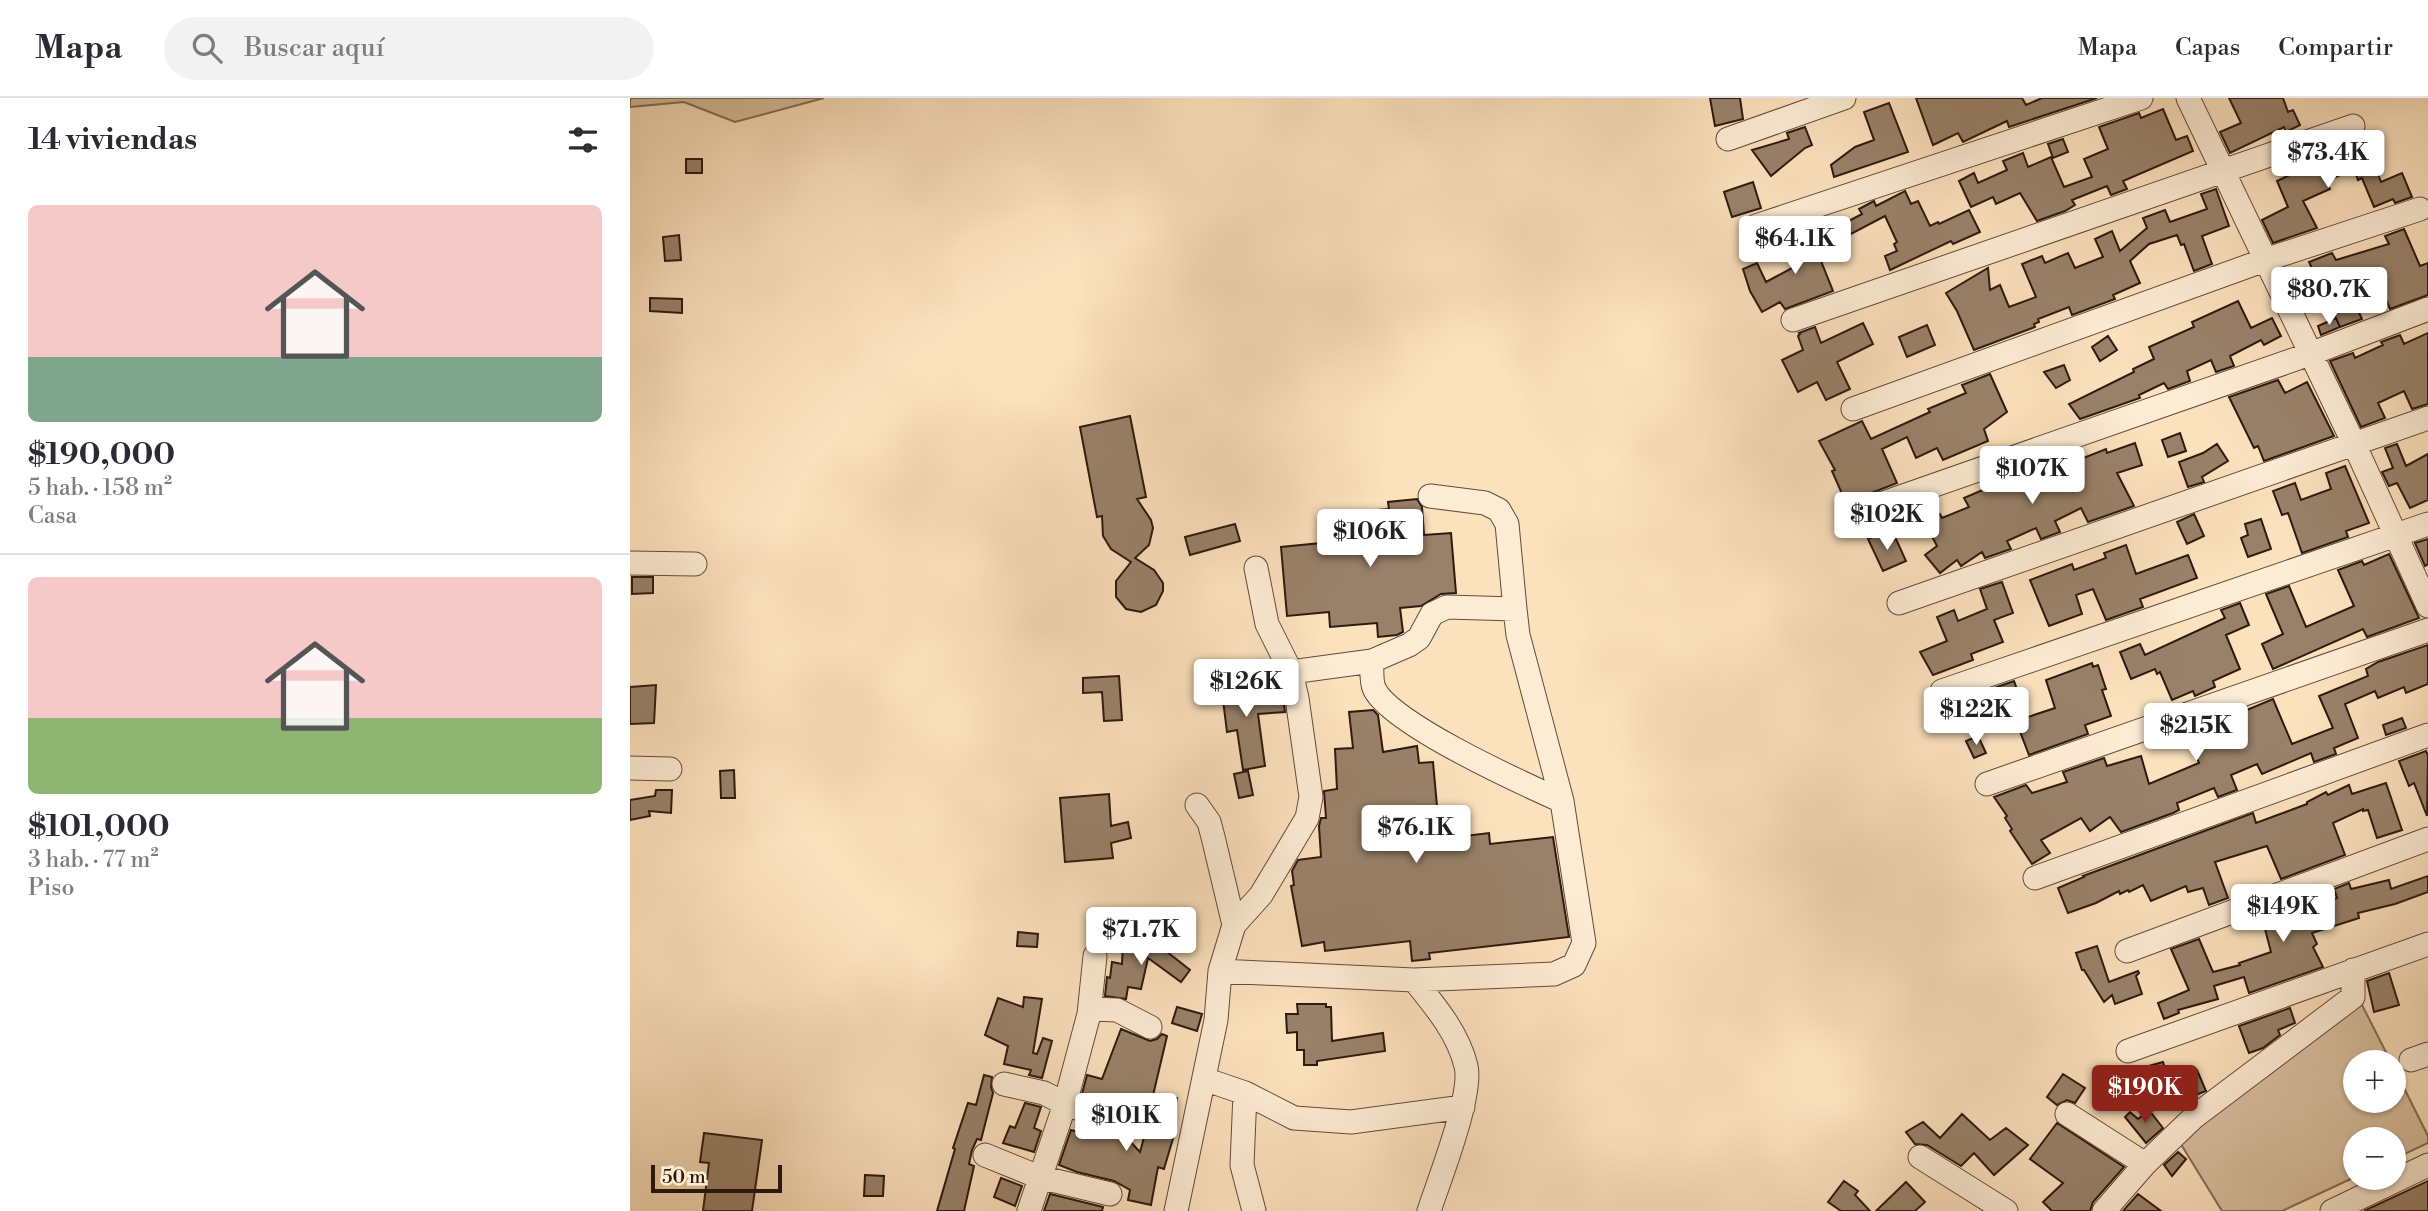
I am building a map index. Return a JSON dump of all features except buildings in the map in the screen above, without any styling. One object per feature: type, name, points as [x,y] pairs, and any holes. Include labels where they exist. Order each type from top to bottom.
[{"type":"street","points":[[1728,139],[1844,98]]},
{"type":"street","points":[[1756,226],[2141,98]]},
{"type":"street","points":[[2188,98],[2355,446],[2428,606]]},
{"type":"street","points":[[1793,320],[2353,126]]},
{"type":"street","points":[[1853,408],[2265,260],[2420,209]]},
{"type":"street","points":[[1866,509],[2310,354],[2428,309]]},
{"type":"street","points":[[1899,603],[2355,446],[2428,418]]},
{"type":"street","points":[[1220,971],[1413,980],[1554,974],[1574,965],[1584,943],[1562,801],[1518,635],[1507,524],[1499,510],[1485,503],[1430,496]]},
{"type":"street","points":[[1942,691],[2428,524]]},
{"type":"street","points":[[630,563],[695,564]]},
{"type":"street","points":[[1176,1211],[1216,1020],[1220,971],[1234,925],[1261,895],[1307,818],[1311,797],[1291,673],[1267,625],[1256,568]]},
{"type":"street","points":[[1291,673],[1372,662],[1409,646],[1419,638],[1432,614],[1447,607],[1515,609]]},
{"type":"street","points":[[1987,784],[2428,630]]},
{"type":"street","points":[[1372,662],[1373,687],[1382,702],[1424,731],[1500,774],[1562,801]]},
{"type":"street","points":[[2035,878],[2428,735]]},
{"type":"street","points":[[630,768],[670,769]]},
{"type":"street","points":[[1197,805],[1209,822],[1234,925]]},
{"type":"street","points":[[2127,951],[2428,839]]},
{"type":"street","points":[[2129,1051],[2428,944]]},
{"type":"street","points":[[1030,1211],[1065,1104],[1090,1009],[1095,956]]},
{"type":"street","points":[[2104,1211],[2144,1164],[2194,1117],[2353,997],[2353,970]]},
{"type":"street","points":[[1413,980],[1446,1019],[1466,1068],[1463,1107],[1429,1211]]},
{"type":"street","points":[[1090,1009],[1117,1010],[1150,1027]]},
{"type":"street","points":[[1204,1079],[1245,1093],[1294,1118],[1351,1122],[1463,1107]]},
{"type":"street","points":[[1004,1084],[1044,1093],[1065,1104],[1123,1123]]},
{"type":"street","points":[[1245,1093],[1242,1165],[1254,1211]]},
{"type":"street","points":[[2067,1114],[2144,1164]]},
{"type":"street","points":[[985,1155],[1039,1177],[1110,1194]]},
{"type":"street","points":[[1920,1157],[2006,1211]]},
{"type":"street","points":[[2332,1211],[2428,1165]]},
{"type":"shaded area","points":[[630,98],[824,98],[735,122],[684,102],[630,107]]},
{"type":"shaded area","points":[[2361,1003],[2385,1050],[2343,1050],[2343,1113],[2406,1113],[2406,1092],[2428,1136],[2428,1143],[2406,1153],[2406,1127],[2343,1127],[2343,1183],[2282,1211],[2222,1211],[2179,1141]]}]
